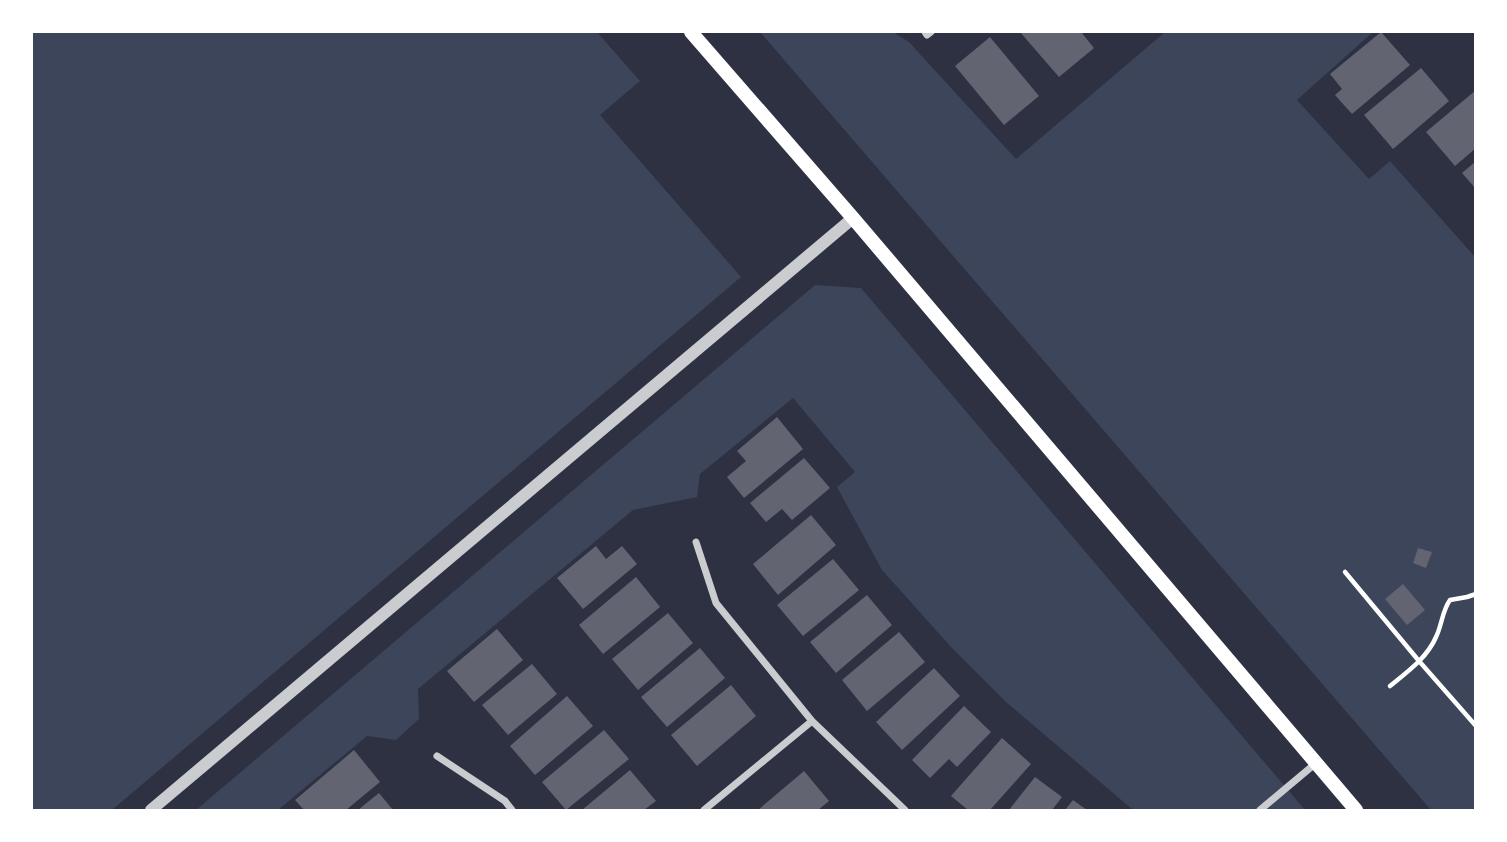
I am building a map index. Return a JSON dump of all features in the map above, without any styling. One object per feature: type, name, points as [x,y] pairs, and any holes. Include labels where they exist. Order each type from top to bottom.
[{"type":"main road","points":[[691,32],[853,218],[1356,810]]},
{"type":"street","points":[[151,810],[853,218]]},
{"type":"street","points":[[696,542],[716,603],[812,721],[905,810]]},
{"type":"street","points":[[704,810],[812,721]]},
{"type":"street","points":[[437,756],[505,800],[512,810]]},
{"type":"street","points":[[1260,810],[1316,763]]},
{"type":"path","points":[[1345,572],[1475,726]]},
{"type":"path","points":[[1390,686],[1431,649],[1439,631],[1444,608],[1450,600],[1475,594]]},
{"type":"shaded area","points":[[32,32],[597,32],[640,81],[600,115],[741,277],[112,810],[32,810]]},
{"type":"shaded area","points":[[760,32],[893,32],[909,42],[1016,159],[1165,32],[1373,32],[1297,100],[1369,179],[1390,161],[1475,257],[1475,810],[1431,810]]},
{"type":"shaded area","points":[[815,285],[861,288],[1305,810],[1133,810],[1006,702],[951,647],[882,570],[837,487],[855,472],[793,398],[700,474],[697,497],[633,510],[418,689],[419,719],[396,740],[367,736],[278,810],[196,810]]},
{"type":"building","points":[[1020,32],[1081,32],[1094,48],[1059,77]]},
{"type":"building","points":[[1381,32],[1410,65],[1352,114],[1335,95],[1342,89],[1330,74]]},
{"type":"building","points":[[990,37],[1039,96],[1004,125],[955,66]]},
{"type":"building","points":[[1421,68],[1449,101],[1393,149],[1364,115]]},
{"type":"building","points":[[1476,90],[1476,148],[1455,166],[1426,132]]},
{"type":"building","points":[[1476,161],[1476,189],[1462,173]]},
{"type":"building","points":[[777,417],[803,449],[744,498],[727,477],[746,461],[737,451]]},
{"type":"building","points":[[804,458],[830,488],[792,520],[782,509],[766,522],[750,503]]},
{"type":"building","points":[[811,515],[836,545],[778,595],[753,564]]},
{"type":"building","points":[[596,546],[606,559],[622,546],[637,564],[583,609],[557,578]]},
{"type":"building","points":[[1418,548],[1432,552],[1426,568],[1413,563]]},
{"type":"building","points":[[833,559],[859,590],[803,636],[777,605]]},
{"type":"building","points":[[636,577],[660,607],[603,654],[579,625]]},
{"type":"building","points":[[1403,584],[1425,610],[1407,625],[1385,599]]},
{"type":"building","points":[[867,595],[892,625],[836,673],[810,642]]},
{"type":"building","points":[[668,613],[693,643],[638,690],[612,659]]},
{"type":"building","points":[[497,629],[523,660],[474,702],[447,671]]},
{"type":"building","points":[[899,632],[925,662],[867,711],[842,680]]},
{"type":"building","points":[[700,648],[725,678],[667,727],[641,697]]},
{"type":"building","points":[[532,664],[557,694],[508,735],[482,705]]},
{"type":"building","points":[[934,668],[960,696],[902,750],[876,722]]},
{"type":"building","points":[[731,685],[756,716],[697,766],[671,735]]},
{"type":"building","points":[[567,696],[593,726],[535,775],[510,746]]},
{"type":"building","points":[[964,706],[991,732],[957,767],[949,759],[930,778],[912,760]]},
{"type":"building","points":[[604,730],[629,759],[566,810],[542,782]]},
{"type":"building","points":[[1002,738],[1031,764],[990,810],[968,810],[951,796]]},
{"type":"building","points":[[354,750],[380,782],[346,810],[304,810],[295,800]]},
{"type":"building","points":[[630,770],[656,801],[644,810],[582,810]]},
{"type":"building","points":[[804,771],[829,801],[818,810],[758,810]]},
{"type":"building","points":[[1035,777],[1062,797],[1052,810],[1009,810]]},
{"type":"building","points":[[379,793],[393,810],[358,810]]},
{"type":"building","points":[[1073,800],[1087,810],[1065,810]]}]
